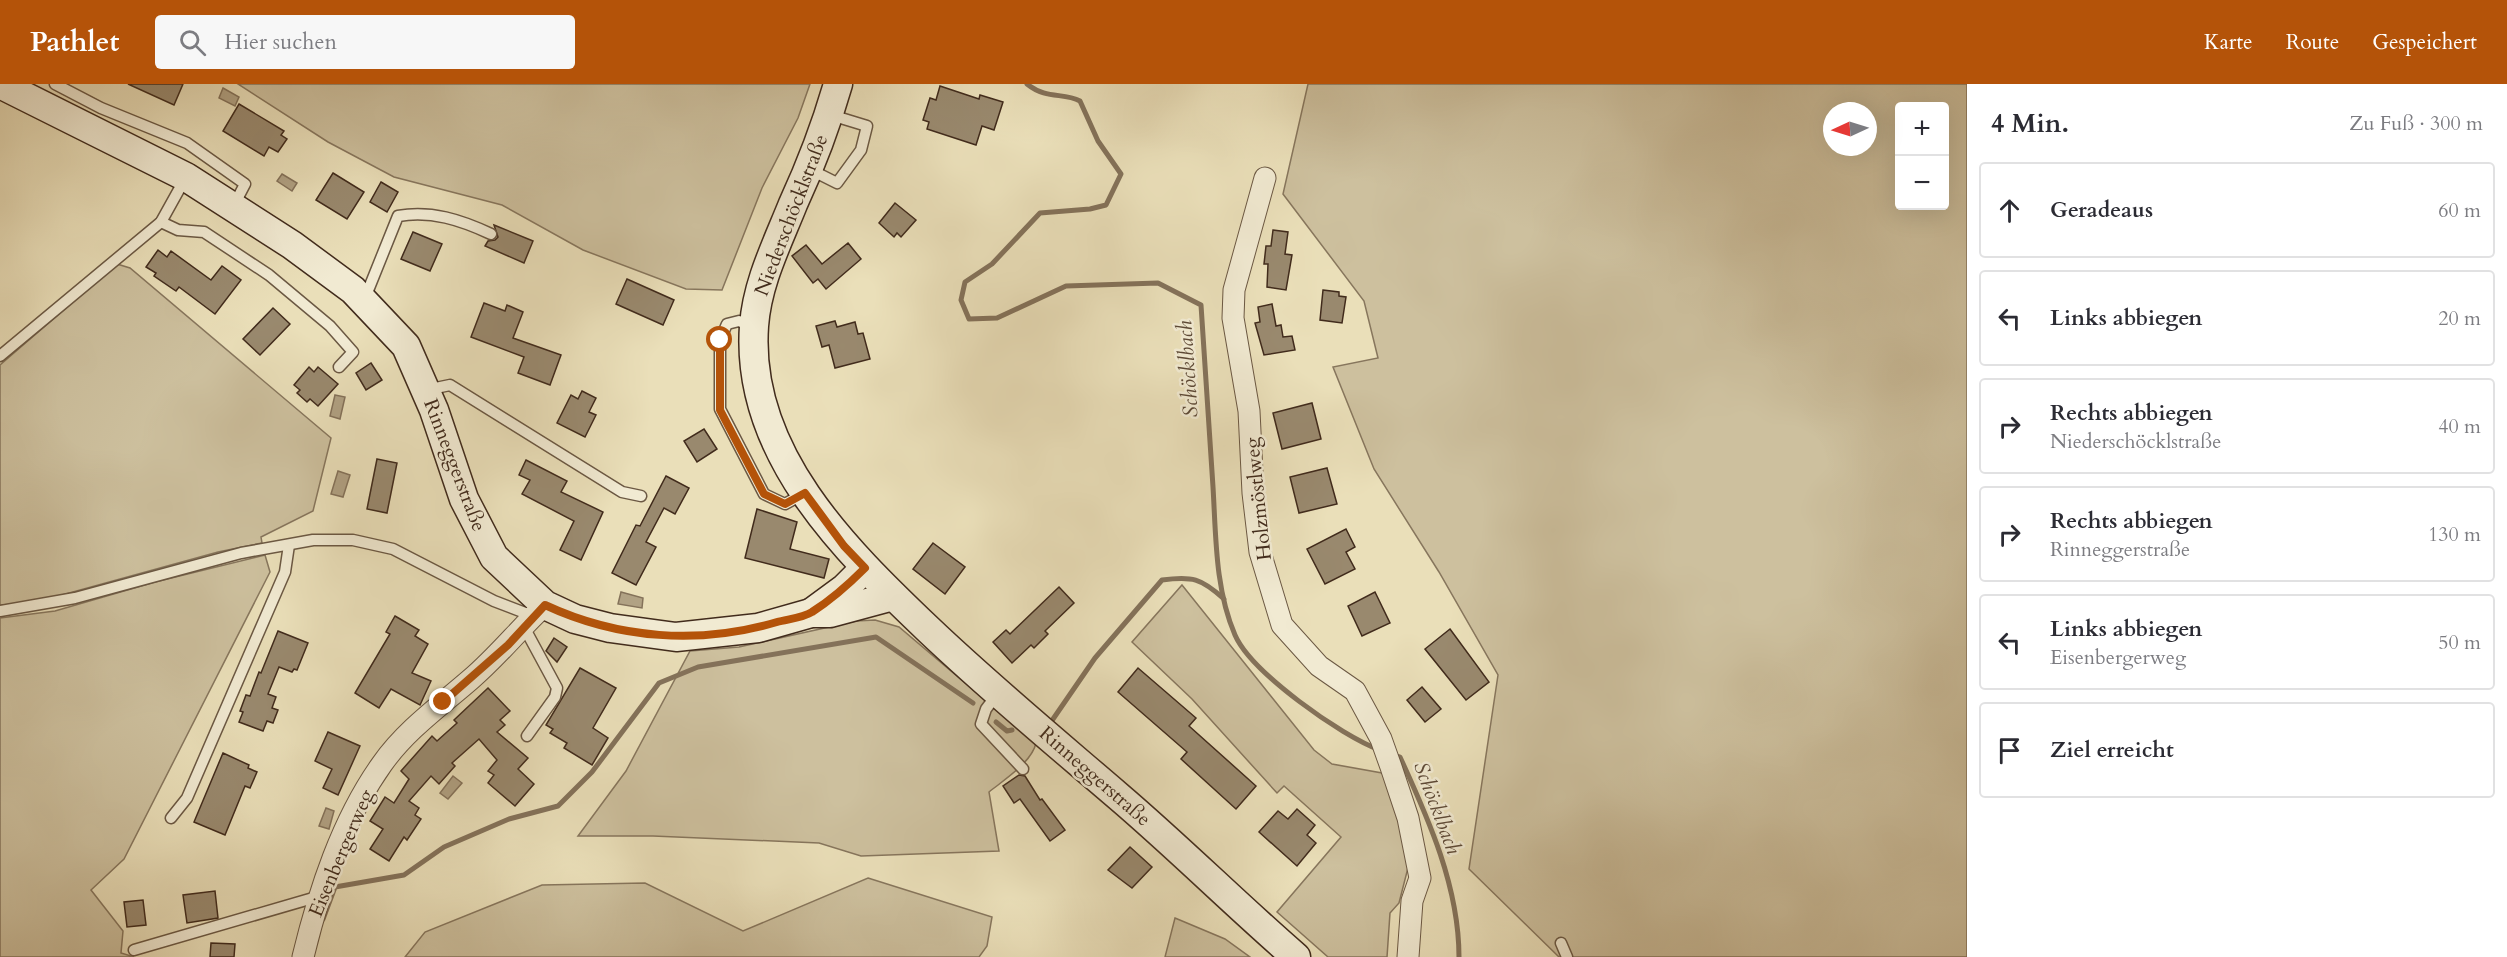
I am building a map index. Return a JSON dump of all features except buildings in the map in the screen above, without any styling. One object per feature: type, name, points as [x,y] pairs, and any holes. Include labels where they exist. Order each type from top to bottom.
[{"type":"main road","name":"Rinneggerstraße","points":[[0,84],[186,177],[292,245],[364,301],[406,346],[479,531],[534,616],[575,619],[610,628],[676,637],[758,628],[811,613],[830,613],[893,596]]},
{"type":"main road","name":"Niederschöcklstraße","points":[[838,84],[809,169],[769,260],[756,305],[754,360],[762,404],[772,432],[805,493],[844,546],[865,568]]},
{"type":"main road","name":"Rinneggerstraße","points":[[811,613],[844,588],[865,568],[998,693],[1137,813],[1296,957]]},
{"type":"street","name":"Holzmöstlweg","points":[[1265,178],[1234,290],[1233,318],[1249,411],[1253,493],[1260,552],[1282,626],[1318,666],[1354,691],[1381,740],[1391,766],[1408,818],[1420,878],[1412,901],[1408,957]]},
{"type":"street","name":"Eisenbergerweg","points":[[303,957],[320,896],[359,800],[383,763],[414,727],[471,679],[534,616]]},
{"type":"lane","points":[[55,84],[101,108],[187,143],[206,156],[245,184],[233,207]]},
{"type":"lane","points":[[809,169],[837,183],[861,150],[867,126],[829,115]]},
{"type":"lane","points":[[0,356],[160,222],[186,177]]},
{"type":"lane","points":[[364,301],[398,216],[418,212],[464,221],[490,234]]},
{"type":"lane","points":[[160,222],[178,230],[204,232],[269,275],[330,326],[353,352],[339,367]]},
{"type":"lane","points":[[754,328],[739,321],[727,324],[720,340],[720,410],[764,494],[785,504],[805,493]]},
{"type":"lane","points":[[425,390],[450,386],[622,492],[640,496]]},
{"type":"lane","name":"Rinneggerstraße","points":[[0,611],[75,598],[150,576],[313,540],[353,540],[393,549],[494,601],[534,616]]},
{"type":"lane","points":[[171,818],[187,798],[285,572],[289,545]]},
{"type":"lane","points":[[527,736],[555,698],[556,688],[534,616]]},
{"type":"lane","points":[[998,693],[986,709],[981,724],[995,742],[1023,769]]},
{"type":"lane","points":[[134,950],[320,896]]},
{"type":"lane","points":[[1562,943],[1567,957]]},
{"type":"shaded area","points":[[238,84],[810,84],[798,118],[762,188],[722,290],[686,289],[583,250],[502,205],[394,177],[328,142]]},
{"type":"shaded area","points":[[1308,84],[1967,84],[1967,957],[1559,957],[1469,869],[1498,675],[1439,572],[1374,469],[1333,367],[1378,358],[1364,301],[1283,194]]},
{"type":"shaded area","points":[[223,88],[239,97],[235,106],[219,98]]},
{"type":"shaded area","points":[[282,174],[297,183],[292,191],[277,181]]},
{"type":"shaded area","points":[[117,264],[130,268],[331,438],[313,511],[261,537],[262,543],[218,552],[33,603],[0,605],[0,365]]},
{"type":"shaded area","points":[[335,395],[345,397],[340,419],[330,416]]},
{"type":"shaded area","points":[[338,471],[350,475],[343,497],[331,494]]},
{"type":"shaded area","points":[[265,555],[270,572],[124,859],[91,890],[123,931],[121,953],[134,957],[0,957],[0,618],[55,611],[155,582]]},
{"type":"shaded area","points":[[1182,585],[1314,750],[1332,764],[1382,773],[1393,792],[1411,856],[1399,903],[1390,913],[1387,957],[1328,957],[1277,912],[1341,837],[1284,786],[1277,793],[1192,699],[1132,642]]},
{"type":"shaded area","points":[[621,592],[643,598],[642,608],[618,604]]},
{"type":"shaded area","points":[[875,620],[899,627],[1036,743],[1023,764],[989,792],[999,851],[861,856],[819,843],[653,836],[578,836],[626,771],[690,651],[739,647],[856,621]]},
{"type":"shaded area","points":[[453,776],[462,783],[448,799],[440,793]]},
{"type":"shaded area","points":[[326,808],[334,811],[329,829],[319,826]]},
{"type":"shaded area","points":[[868,878],[992,917],[987,946],[979,957],[405,957],[425,932],[542,885],[645,883],[743,931]]},
{"type":"shaded area","points":[[1175,918],[1225,939],[1250,957],[1165,957]]},
{"type":"waterway","name":"Schöcklbach","points":[[1027,84],[1041,92],[1080,101],[1098,141],[1121,174],[1106,205],[1090,209],[1040,213],[992,264],[965,282],[961,300],[969,319],[997,318],[1066,286],[1158,283],[1201,305],[1218,562],[1228,617],[1235,635],[1259,667],[1299,701],[1343,731],[1380,750]]},
{"type":"waterway","points":[[1051,722],[1095,658],[1162,580],[1181,578],[1196,580],[1224,599]]},
{"type":"waterway","points":[[323,919],[335,887],[404,875],[444,847],[509,819],[558,806],[592,772],[659,683],[698,667],[876,637],[973,703]]},
{"type":"waterway","points":[[996,722],[1007,731],[1012,730]]},
{"type":"waterway","name":"Schöcklbach","points":[[1394,755],[1400,757],[1440,854],[1454,905],[1459,957]]},
{"type":"route","points":[[443,702],[508,645],[545,605],[575,619],[610,628],[676,637],[710,635],[758,628],[811,613],[844,588],[865,568],[844,546],[805,493],[785,504],[764,494],[720,410],[720,340]]}]
